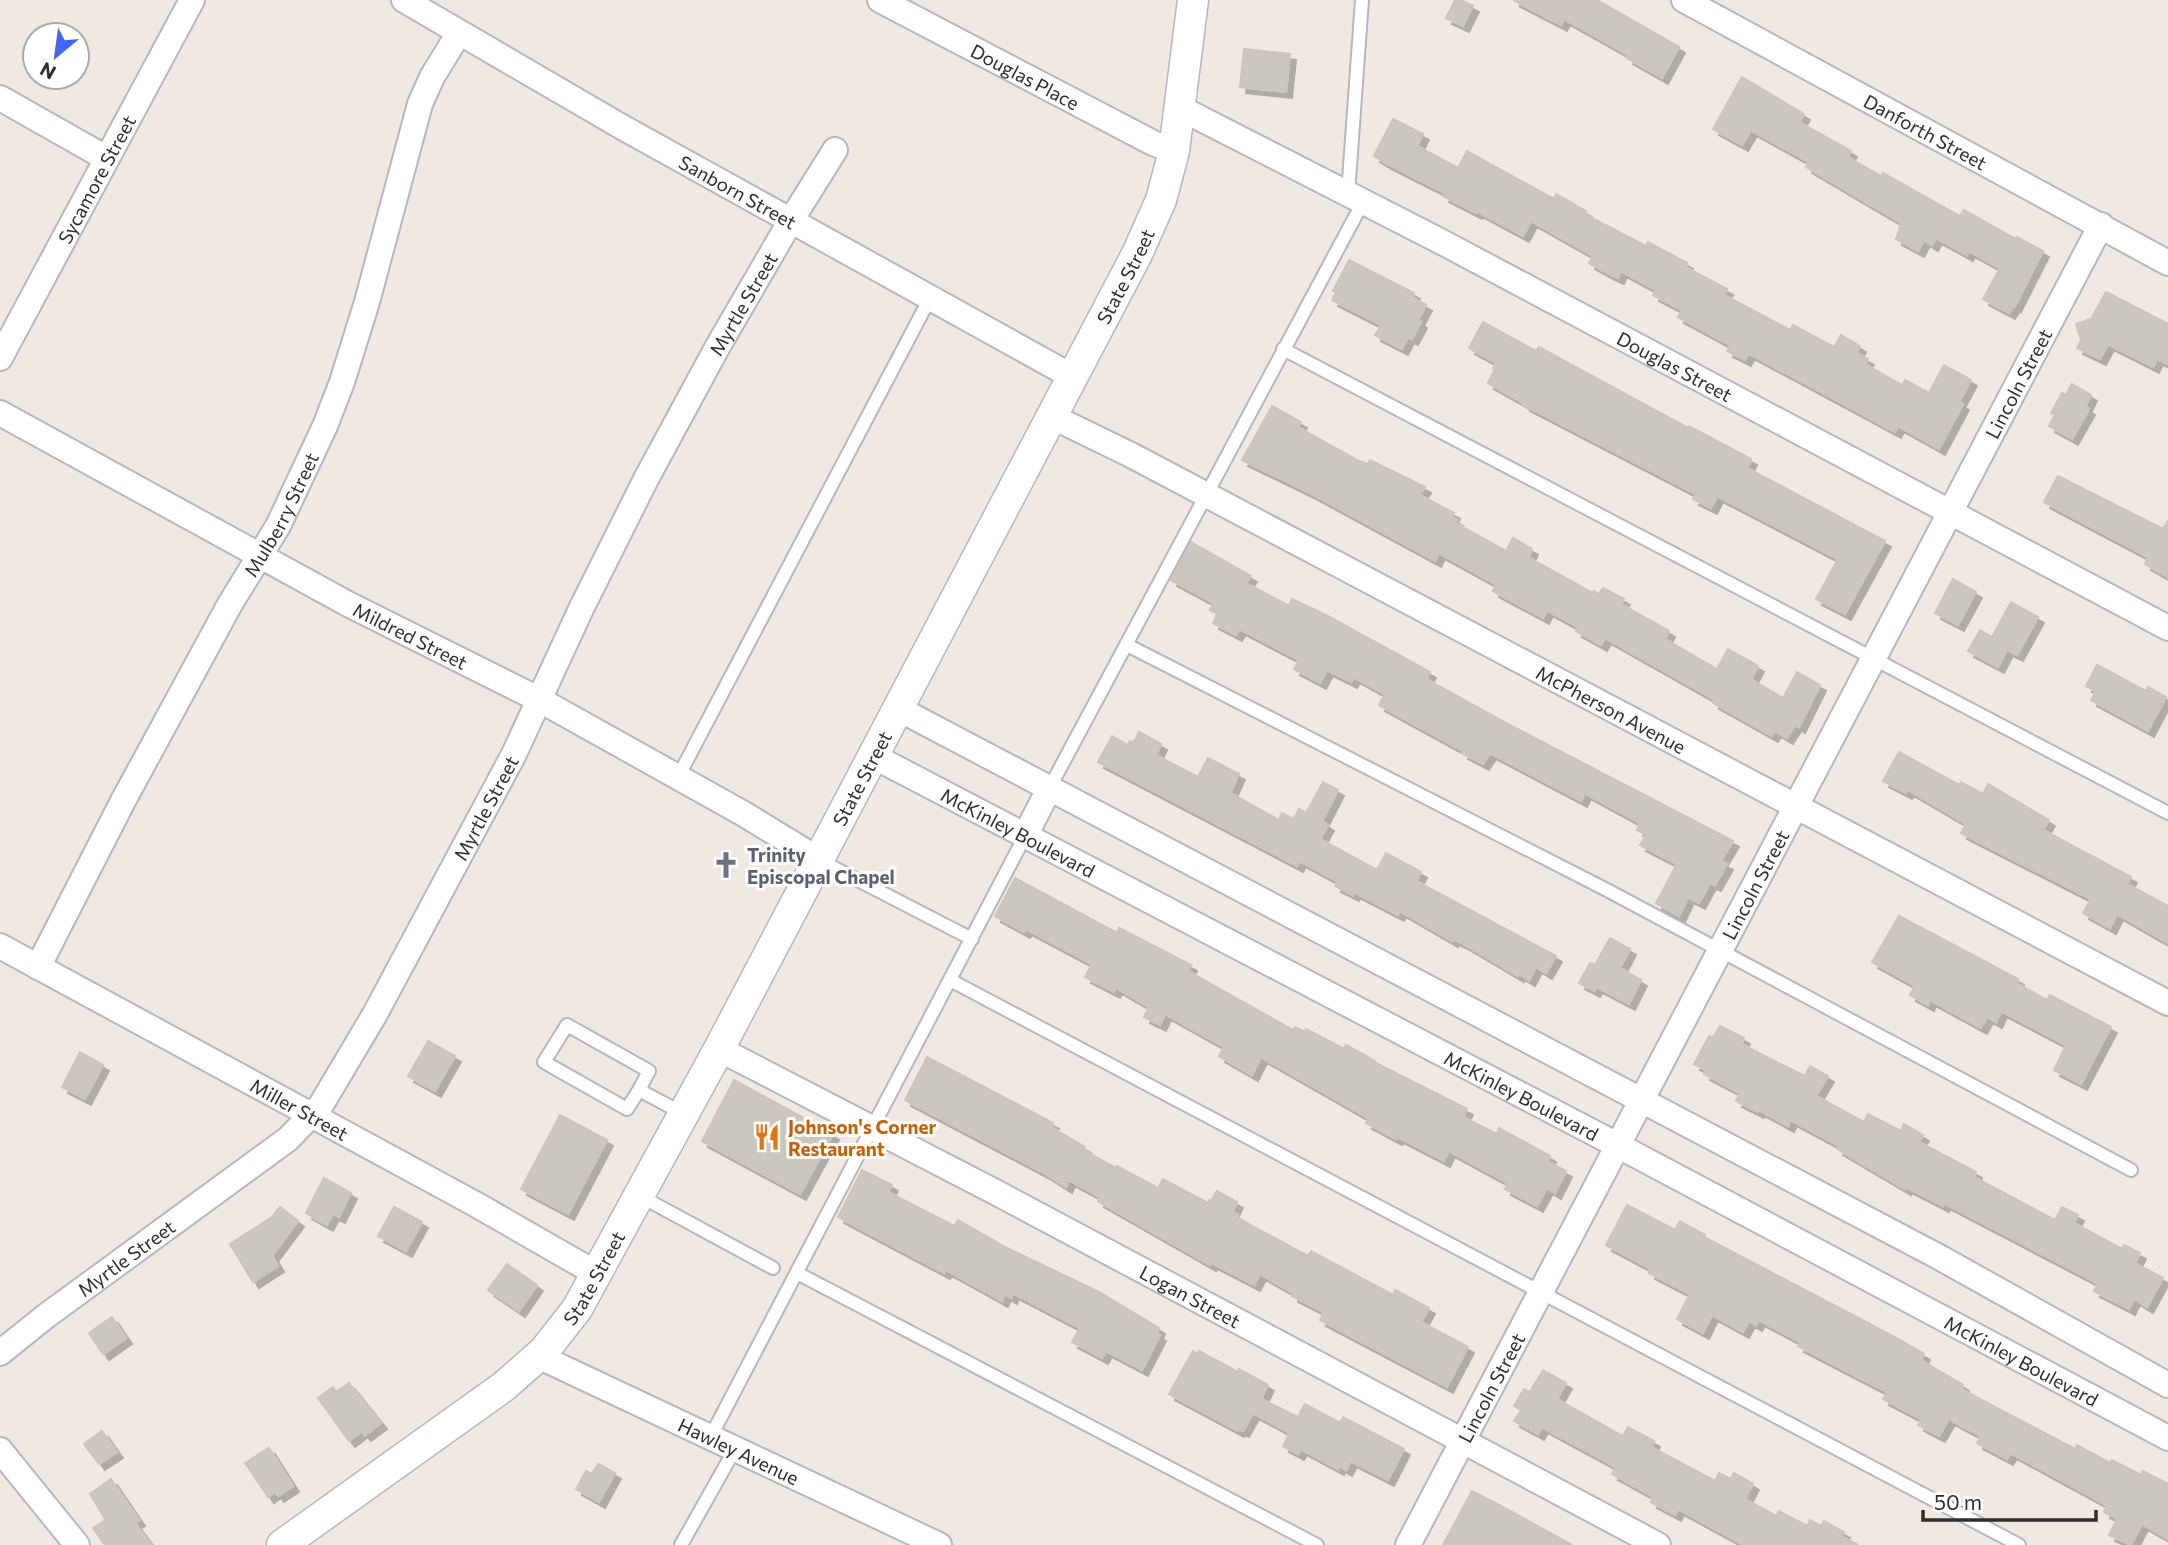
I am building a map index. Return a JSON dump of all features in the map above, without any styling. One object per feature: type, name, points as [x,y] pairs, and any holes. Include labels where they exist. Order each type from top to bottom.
[{"type":"street","name":"Sycamore Street","points":[[0,358],[192,0]]},
{"type":"street","name":"Sanborn Street","points":[[404,0],[790,222],[1073,377]]},
{"type":"street","name":"Douglas Place","points":[[880,0],[1153,143],[1174,151]]},
{"type":"street","name":"State Street","points":[[282,1545],[503,1387],[538,1356],[577,1309],[719,1049],[1137,254],[1161,200],[1174,151],[1192,0]]},
{"type":"street","name":"Danforth Street","points":[[1684,0],[2168,263]]},
{"type":"street","name":"Mulberry Street","points":[[38,967],[123,801],[230,604],[278,526],[325,426],[367,302],[420,104],[432,76],[459,33]]},
{"type":"street","points":[[0,98],[106,158]]},
{"type":"street","name":"Douglas Street","points":[[1180,108],[1356,198],[2168,628]]},
{"type":"street","name":"Myrtle Street","points":[[0,1353],[46,1316],[288,1139],[312,1116],[336,1082],[514,754],[581,609],[646,480],[718,346],[835,150]]},
{"type":"street","name":"Lincoln Street","points":[[1408,1545],[2101,225]]},
{"type":"street","name":"Mildred Street","points":[[0,413],[348,604],[540,700],[819,860]]},
{"type":"street","name":"McPherson Avenue","points":[[1053,416],[1208,495],[2168,1003]]},
{"type":"street","points":[[899,709],[1939,1257],[2168,1385]]},
{"type":"street","name":"McKinley Boulevard","points":[[873,756],[1617,1145],[2168,1438]]},
{"type":"street","points":[[1025,836],[1050,787]]},
{"type":"street","name":"Miller Street","points":[[0,946],[477,1205],[597,1274]]},
{"type":"street","name":"Logan Street","points":[[719,1049],[1658,1545]]},
{"type":"street","name":"Hawley Avenue","points":[[538,1356],[938,1545]]},
{"type":"street","points":[[0,1450],[77,1545]]},
{"type":"lane","points":[[1050,787],[1208,495],[1356,198],[1363,0]]},
{"type":"lane","points":[[678,778],[930,298]]},
{"type":"lane","points":[[1283,349],[2168,813]]},
{"type":"lane","points":[[1127,645],[1607,890],[2131,1170]]},
{"type":"lane","points":[[710,1438],[1025,836]]},
{"type":"lane","points":[[819,860],[972,939]]},
{"type":"lane","points":[[950,980],[2020,1545]]},
{"type":"lane","points":[[567,1025],[649,1071],[639,1090],[627,1109],[544,1062],[567,1025]]},
{"type":"lane","points":[[639,1090],[684,1114]]},
{"type":"lane","points":[[640,1196],[773,1268]]},
{"type":"lane","points":[[797,1273],[1317,1545]]},
{"type":"lane","points":[[681,1545],[735,1449]]},
{"type":"building","points":[[1455,0],[1473,6],[1463,26],[1446,18]]},
{"type":"building","points":[[1513,0],[1597,0],[1679,47],[1662,78],[1627,58],[1628,55],[1564,19],[1561,25]]},
{"type":"building","points":[[1244,49],[1290,54],[1286,92],[1240,87]]},
{"type":"building","points":[[1742,77],[1804,114],[1799,122],[1851,151],[1848,157],[1881,176],[1883,173],[1960,216],[1964,210],[2043,251],[2009,313],[1983,299],[2000,268],[1969,251],[1967,255],[1936,238],[1932,245],[1924,240],[1918,251],[1896,239],[1901,223],[1806,167],[1809,162],[1751,130],[1742,145],[1713,129]]},
{"type":"building","points":[[1393,119],[1423,134],[1417,146],[1458,168],[1467,151],[1554,199],[1556,194],[1586,211],[1584,214],[1646,246],[1648,242],[1687,263],[1685,267],[1727,289],[1724,295],[1790,330],[1793,325],[1834,347],[1841,335],[1860,346],[1856,353],[1868,359],[1865,364],[1902,385],[1905,380],[1929,393],[1944,365],[1971,380],[1959,402],[1963,404],[1939,449],[1898,426],[1895,432],[1752,355],[1748,354],[1745,360],[1727,351],[1730,345],[1678,317],[1682,310],[1653,295],[1656,290],[1621,271],[1618,278],[1589,263],[1593,256],[1531,221],[1523,236],[1385,163],[1374,156]]},
{"type":"building","points":[[1349,260],[1414,293],[1412,297],[1426,305],[1412,339],[1408,337],[1402,349],[1375,335],[1381,325],[1332,300],[1336,292],[1333,291]]},
{"type":"building","points":[[2106,292],[2168,324],[2168,364],[2157,359],[2153,367],[2108,344],[2100,359],[2077,348],[2081,340],[2076,324],[2091,319]]},
{"type":"building","points":[[1483,322],[1536,351],[1539,347],[1751,459],[1747,468],[1885,541],[1845,614],[1816,599],[1838,559],[1717,496],[1711,508],[1693,499],[1696,494],[1524,405],[1488,383],[1496,363],[1469,348]]},
{"type":"building","points":[[2072,384],[2091,395],[2085,407],[2089,409],[2072,439],[2049,426],[2055,415],[2051,413],[2062,393],[2066,395]]},
{"type":"building","points":[[1272,406],[1301,422],[1298,427],[1359,461],[1368,464],[1370,460],[1425,487],[1420,495],[1454,513],[1452,517],[1457,520],[1455,523],[1506,551],[1513,538],[1532,549],[1528,557],[1593,593],[1594,591],[1599,594],[1603,588],[1624,599],[1621,604],[1669,631],[1665,639],[1717,669],[1728,649],[1758,666],[1751,679],[1783,698],[1797,672],[1820,685],[1799,727],[1796,724],[1787,738],[1775,731],[1772,736],[1713,703],[1715,700],[1605,638],[1601,645],[1576,631],[1578,627],[1547,610],[1543,618],[1493,591],[1496,585],[1439,553],[1435,561],[1312,494],[1242,460]]},
{"type":"building","points":[[2058,476],[2163,529],[2168,521],[2168,577],[2145,564],[2148,557],[2044,502]]},
{"type":"building","points":[[1191,542],[1251,576],[1246,583],[1289,606],[1292,599],[1324,614],[1430,672],[1426,679],[1733,841],[1721,861],[1727,864],[1715,885],[1710,883],[1699,903],[1688,897],[1679,916],[1656,903],[1677,864],[1640,845],[1646,835],[1637,830],[1640,823],[1585,793],[1581,801],[1490,753],[1483,764],[1379,705],[1385,694],[1354,677],[1351,682],[1327,670],[1320,683],[1294,669],[1299,660],[1240,629],[1236,635],[1213,623],[1218,614],[1210,610],[1214,603],[1171,580]]},
{"type":"building","points":[[1953,579],[1976,592],[1958,625],[1935,613]]},
{"type":"building","points":[[2011,602],[2038,617],[2017,655],[2007,650],[1998,667],[1968,651],[1980,630],[1992,637]]},
{"type":"building","points":[[2097,665],[2146,691],[2148,687],[2166,697],[2148,731],[2091,700],[2096,691],[2086,686]]},
{"type":"building","points":[[1139,732],[1161,744],[1156,755],[1198,777],[1208,758],[1239,774],[1230,793],[1279,820],[1282,813],[1294,819],[1299,809],[1306,813],[1323,782],[1338,790],[1322,821],[1328,825],[1320,839],[1377,870],[1386,853],[1421,872],[1416,881],[1556,956],[1546,973],[1536,967],[1529,980],[1519,974],[1518,976],[1400,911],[1398,915],[1354,892],[1353,895],[1335,886],[1337,881],[1300,861],[1297,866],[1098,762],[1112,736],[1128,745],[1130,741],[1133,743]]},
{"type":"building","points":[[1899,752],[1959,785],[1961,782],[1983,794],[1988,784],[2049,820],[2043,830],[2131,877],[2127,884],[2168,906],[2168,943],[2117,914],[2110,928],[2083,913],[2091,899],[1961,833],[1966,824],[1908,790],[1906,793],[1883,781]]},
{"type":"building","points":[[1015,878],[1117,933],[1119,928],[1191,965],[1188,971],[1293,1030],[1295,1027],[1305,1032],[1306,1029],[1344,1049],[1346,1045],[1467,1109],[1463,1117],[1497,1134],[1499,1128],[1550,1156],[1548,1162],[1566,1171],[1555,1193],[1547,1188],[1537,1206],[1505,1189],[1508,1183],[1449,1151],[1444,1161],[1366,1123],[1368,1118],[1261,1057],[1252,1075],[1219,1056],[1224,1047],[1165,1014],[1160,1025],[1144,1017],[1149,1007],[1116,988],[1114,992],[1085,977],[1092,964],[995,916]]},
{"type":"building","points":[[1899,916],[2018,979],[2016,983],[2047,1000],[2050,995],[2111,1027],[2081,1084],[2054,1070],[2066,1045],[2001,1011],[1996,1022],[1987,1017],[1981,1028],[1930,1000],[1928,1005],[1910,995],[1915,986],[1872,962]]},
{"type":"building","points":[[1610,938],[1630,949],[1620,968],[1641,980],[1629,1004],[1597,987],[1594,991],[1579,983],[1590,963],[1595,965]]},
{"type":"building","points":[[1720,1026],[1744,1038],[1741,1044],[1805,1076],[1810,1066],[1828,1076],[1816,1096],[1864,1122],[1868,1114],[1901,1131],[1904,1124],[1923,1135],[1919,1142],[1976,1172],[1974,1177],[2055,1220],[2062,1207],[2078,1215],[2074,1223],[2122,1249],[2124,1245],[2140,1253],[2135,1263],[2163,1278],[2147,1307],[2134,1299],[2129,1309],[2094,1291],[2098,1284],[2082,1275],[1944,1203],[1943,1206],[1906,1187],[1905,1189],[1837,1149],[1839,1146],[1791,1120],[1788,1126],[1736,1101],[1740,1093],[1704,1074],[1706,1070],[1694,1064],[1709,1036],[1713,1038]]},
{"type":"building","points":[[428,1041],[455,1056],[435,1091],[408,1076]]},
{"type":"building","points":[[80,1052],[103,1065],[85,1099],[62,1087]]},
{"type":"building","points":[[927,1057],[1053,1123],[1051,1127],[1085,1147],[1083,1150],[1116,1168],[1117,1166],[1158,1188],[1163,1179],[1208,1203],[1217,1191],[1237,1202],[1232,1212],[1238,1215],[1237,1218],[1308,1256],[1311,1251],[1393,1295],[1395,1290],[1429,1308],[1421,1322],[1468,1347],[1447,1387],[1320,1320],[1324,1312],[1292,1296],[1293,1293],[1260,1274],[1254,1285],[1212,1263],[1210,1265],[1098,1201],[1100,1197],[1069,1180],[1066,1187],[905,1100]]},
{"type":"building","name":"Johnson's Corner Restaurant","points":[[734,1080],[833,1134],[800,1194],[702,1141]]},
{"type":"building","points":[[560,1115],[607,1140],[568,1214],[521,1189]]},
{"type":"building","points":[[862,1170],[892,1185],[888,1192],[954,1226],[958,1220],[1007,1248],[1099,1292],[1159,1328],[1157,1333],[1160,1335],[1142,1370],[1106,1351],[1102,1358],[1072,1342],[1080,1328],[1013,1293],[1011,1298],[1005,1294],[1002,1301],[838,1217]]},
{"type":"building","points":[[324,1178],[351,1193],[339,1217],[333,1214],[327,1225],[306,1213]]},
{"type":"building","points":[[1627,1205],[1675,1230],[1680,1221],[1705,1235],[1704,1237],[1895,1337],[1924,1354],[1921,1360],[1963,1385],[1961,1389],[2075,1449],[2077,1445],[2110,1463],[2112,1460],[2141,1475],[2143,1471],[2168,1484],[2168,1539],[2142,1524],[2131,1545],[2109,1535],[2117,1519],[2104,1512],[2107,1506],[2011,1453],[2007,1459],[1977,1443],[1981,1436],[1949,1419],[1939,1436],[1918,1425],[1921,1419],[1883,1399],[1887,1392],[1798,1346],[1800,1342],[1759,1320],[1756,1325],[1749,1321],[1743,1332],[1712,1315],[1703,1333],[1677,1319],[1690,1294],[1649,1273],[1651,1269],[1606,1245]]},
{"type":"building","points":[[280,1207],[298,1221],[272,1256],[278,1266],[253,1282],[230,1244],[272,1217]]},
{"type":"building","points":[[394,1207],[422,1222],[406,1251],[378,1236]]},
{"type":"building","points":[[507,1264],[537,1285],[519,1311],[488,1290]]},
{"type":"building","points":[[112,1317],[126,1338],[103,1354],[89,1333]]},
{"type":"building","points":[[1193,1351],[1198,1354],[1199,1351],[1238,1372],[1239,1369],[1268,1385],[1261,1399],[1298,1417],[1305,1404],[1340,1423],[1343,1417],[1404,1449],[1388,1480],[1351,1461],[1346,1470],[1339,1466],[1338,1469],[1301,1449],[1298,1454],[1283,1446],[1290,1433],[1253,1413],[1243,1431],[1238,1431],[1169,1394]]},
{"type":"building","points":[[1543,1370],[1566,1383],[1557,1399],[1623,1436],[1628,1427],[1654,1441],[1651,1447],[1715,1481],[1719,1473],[1731,1479],[1734,1473],[1753,1484],[1745,1499],[1776,1516],[1779,1511],[1807,1526],[1810,1520],[1821,1526],[1824,1521],[1844,1532],[1841,1536],[1858,1545],[1744,1545],[1678,1509],[1675,1515],[1651,1502],[1654,1497],[1612,1474],[1616,1467],[1542,1427],[1538,1434],[1514,1421],[1521,1410],[1514,1406],[1524,1389],[1530,1392]]},
{"type":"building","points":[[349,1383],[381,1423],[365,1435],[362,1431],[349,1441],[318,1398],[333,1387],[336,1392]]},
{"type":"building","points":[[102,1431],[117,1452],[99,1464],[84,1444]]},
{"type":"building","points":[[269,1448],[293,1486],[278,1496],[275,1492],[268,1497],[245,1463]]},
{"type":"building","points":[[598,1464],[615,1473],[599,1502],[576,1489],[586,1471],[592,1474]]},
{"type":"building","points":[[111,1479],[139,1520],[135,1523],[151,1545],[105,1545],[93,1528],[106,1520],[90,1494]]},
{"type":"building","points":[[1472,1491],[1514,1513],[1572,1545],[1443,1545]]},
{"type":"place","name":"Trinity Episcopal Chapel","points":[[726,865]]},
{"type":"place","name":"Johnson's Corner Restaurant","points":[[767,1137]]}]
